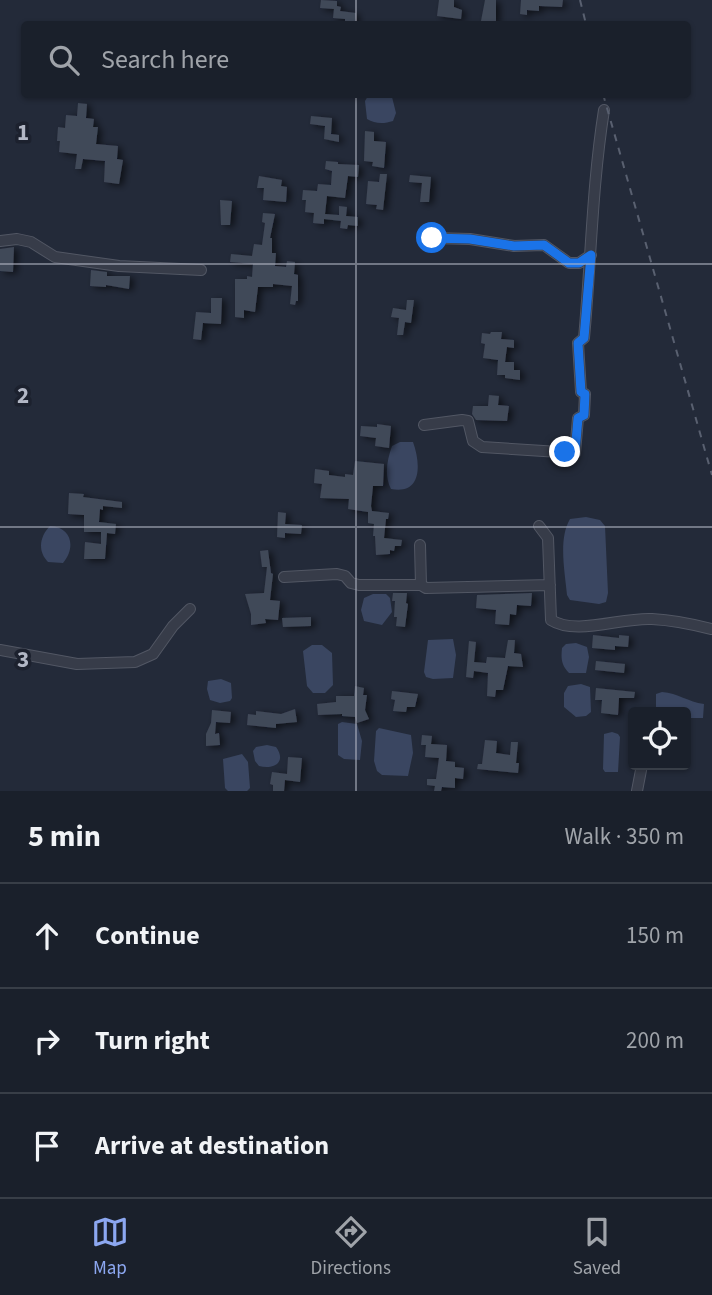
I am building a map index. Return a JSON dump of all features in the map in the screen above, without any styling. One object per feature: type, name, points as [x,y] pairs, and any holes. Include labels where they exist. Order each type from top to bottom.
[{"type":"street","points":[[424,425],[468,421],[473,441],[482,447],[575,453],[578,418],[584,415],[586,405],[585,394],[581,392],[578,343],[584,338],[596,164],[604,110]]},
{"type":"street","points":[[432,238],[470,239],[514,246],[544,245],[569,263],[579,263],[591,255]]},
{"type":"street","points":[[0,241],[17,239],[31,242],[55,257],[119,266],[201,270]]},
{"type":"street","points":[[539,526],[548,538],[551,620],[555,623],[580,627],[650,618],[711,629]]},
{"type":"street","points":[[420,545],[421,585]]},
{"type":"street","points":[[284,577],[337,574],[359,585],[550,585]]},
{"type":"street","points":[[0,650],[77,664],[135,662],[153,654],[173,626],[191,608]]},
{"type":"street","points":[[637,791],[641,770]]},
{"type":"water","points":[[367,98],[392,98],[396,113],[393,121],[380,123],[367,119]]},
{"type":"water","points":[[400,442],[413,442],[418,468],[414,483],[401,490],[391,489],[387,473],[392,446]]},
{"type":"water","points":[[586,517],[600,520],[605,526],[608,593],[606,602],[599,604],[570,600],[567,595],[563,556],[566,527],[570,519]]},
{"type":"water","points":[[50,526],[63,530],[70,539],[70,551],[63,563],[48,562],[42,553],[42,539]]},
{"type":"water","points":[[373,594],[386,594],[390,598],[392,612],[382,625],[364,621],[361,610],[364,598]]},
{"type":"water","points":[[453,639],[456,655],[453,678],[426,677],[424,672],[428,640]]},
{"type":"water","points":[[576,643],[587,647],[589,657],[586,673],[569,673],[563,664],[562,648],[566,644]]},
{"type":"water","points":[[312,645],[322,645],[332,653],[333,685],[325,693],[313,693],[307,686],[303,651]]},
{"type":"water","points":[[221,679],[231,683],[232,698],[220,703],[210,700],[207,689],[208,681]]},
{"type":"water","points":[[581,684],[590,687],[591,712],[586,716],[576,717],[564,707],[564,693],[568,686]]},
{"type":"water","points":[[656,694],[673,694],[704,704],[703,718],[691,718],[691,707],[656,707]]},
{"type":"water","points":[[338,724],[357,724],[362,741],[360,760],[344,759],[338,755]]},
{"type":"water","points":[[379,728],[411,735],[413,753],[408,776],[382,775],[377,771],[374,761],[376,731]]},
{"type":"water","points":[[612,732],[620,737],[618,772],[605,772],[604,734]]},
{"type":"water","points":[[256,747],[276,747],[279,761],[270,767],[259,766],[253,751]]},
{"type":"water","points":[[242,754],[248,762],[250,788],[247,791],[228,791],[225,788],[223,759]]},
{"type":"building","points":[[321,0],[337,1],[337,6],[341,7],[340,11],[356,13],[355,21],[333,18],[334,9],[320,8]]},
{"type":"building","points":[[439,0],[454,0],[454,7],[462,10],[461,19],[437,16]]},
{"type":"building","points":[[485,0],[496,0],[496,21],[481,21]]},
{"type":"building","points":[[521,0],[563,0],[562,7],[539,6],[539,11],[527,10],[527,15],[520,14]]},
{"type":"building","points":[[78,103],[87,104],[86,118],[94,119],[93,127],[98,127],[96,144],[118,146],[117,159],[123,160],[119,184],[104,182],[105,161],[83,159],[81,169],[75,169],[77,154],[59,152],[58,127],[65,128],[66,115],[77,116]]},
{"type":"building","points":[[311,116],[332,118],[331,134],[339,135],[339,142],[324,139],[325,126],[310,124]]},
{"type":"building","points":[[365,131],[374,132],[374,141],[386,142],[384,168],[364,161]]},
{"type":"building","points":[[326,161],[359,165],[358,177],[348,176],[345,198],[327,196],[325,214],[339,215],[339,206],[347,207],[346,216],[358,217],[358,226],[340,228],[341,221],[324,219],[324,224],[313,223],[314,213],[305,212],[303,190],[317,191],[318,184],[331,185],[332,171],[325,169]]},
{"type":"building","points":[[380,174],[387,174],[383,210],[376,209],[377,205],[366,204],[368,181],[379,182]]},
{"type":"building","points":[[410,175],[431,177],[429,202],[420,202],[422,183],[409,182]]},
{"type":"building","points":[[259,176],[282,180],[281,186],[287,187],[286,202],[263,200],[264,188],[257,188]]},
{"type":"building","points":[[220,200],[232,201],[230,225],[221,225]]},
{"type":"building","points":[[263,213],[275,214],[270,238],[272,253],[276,253],[275,266],[286,267],[287,261],[295,262],[298,301],[295,305],[290,304],[292,286],[273,284],[273,287],[258,287],[255,312],[244,310],[244,318],[235,317],[235,279],[252,277],[253,264],[230,262],[231,254],[252,256],[254,244],[262,245],[265,223],[262,222]]},
{"type":"building","points":[[14,247],[13,272],[0,271],[0,249]]},
{"type":"building","points":[[91,270],[107,272],[107,276],[130,276],[129,289],[106,285],[90,286]]},
{"type":"building","points":[[211,298],[222,298],[221,324],[203,323],[201,340],[193,339],[196,312],[211,313]]},
{"type":"building","points":[[407,300],[414,300],[411,323],[405,322],[403,335],[397,335],[399,318],[391,317],[393,308],[406,310]]},
{"type":"building","points":[[502,332],[501,339],[514,340],[514,348],[507,347],[505,362],[514,362],[514,370],[520,370],[520,380],[497,375],[498,360],[483,358],[485,344],[481,343],[482,333]]},
{"type":"building","points":[[489,395],[499,396],[498,405],[509,406],[507,421],[476,420],[472,414],[473,406],[488,406]]},
{"type":"building","points":[[377,424],[391,426],[389,448],[375,446],[376,438],[360,436],[361,426],[377,427]]},
{"type":"building","points":[[355,461],[384,464],[383,486],[373,486],[371,506],[372,511],[389,513],[384,538],[402,540],[401,546],[395,546],[394,551],[390,550],[390,554],[376,555],[374,524],[368,523],[368,512],[348,509],[349,499],[320,498],[322,484],[314,483],[315,469],[329,471],[329,475],[345,477],[345,474],[353,475]]},
{"type":"building","points":[[69,493],[122,502],[122,508],[103,506],[103,510],[100,509],[99,522],[116,524],[115,534],[107,533],[105,559],[84,559],[85,542],[101,544],[101,532],[84,532],[84,515],[68,514]]},
{"type":"building","points":[[278,512],[286,513],[285,524],[302,525],[301,534],[285,533],[285,538],[277,537]]},
{"type":"building","points":[[268,550],[273,574],[270,600],[280,601],[278,620],[265,619],[266,623],[251,625],[245,594],[264,593],[267,567],[262,567],[260,551]]},
{"type":"building","points":[[393,593],[407,593],[405,627],[396,626]]},
{"type":"building","points":[[532,593],[531,606],[517,605],[516,615],[510,614],[509,625],[495,624],[496,610],[476,608],[477,595]]},
{"type":"building","points":[[311,617],[311,626],[283,627],[282,618]]},
{"type":"building","points":[[593,635],[619,638],[619,635],[629,636],[628,647],[615,646],[615,650],[592,648]]},
{"type":"building","points":[[508,640],[515,640],[514,653],[521,654],[523,667],[508,666],[503,690],[496,690],[495,697],[487,696],[488,673],[474,671],[473,678],[466,677],[469,641],[476,642],[474,662],[486,663],[487,657],[505,658]]},
{"type":"building","points":[[596,661],[625,664],[624,673],[595,670]]},
{"type":"building","points":[[355,686],[364,688],[363,695],[367,695],[365,710],[369,719],[357,723],[355,717],[342,714],[318,715],[317,704],[336,702],[336,696],[354,696]]},
{"type":"building","points":[[596,688],[635,692],[634,698],[619,698],[618,715],[601,713],[602,700],[595,700]]},
{"type":"building","points":[[392,691],[418,694],[415,707],[407,707],[406,712],[393,711],[395,700],[391,699]]},
{"type":"building","points":[[295,709],[297,722],[276,724],[276,728],[247,725],[248,714],[256,715],[256,711],[281,714]]},
{"type":"building","points":[[212,710],[231,712],[230,723],[216,722],[215,734],[219,733],[220,745],[206,746],[206,734],[211,723]]},
{"type":"building","points":[[422,735],[432,736],[431,744],[447,745],[446,761],[455,762],[455,767],[464,768],[463,779],[455,778],[455,788],[442,787],[441,791],[434,791],[435,786],[427,785],[427,779],[436,779],[439,758],[425,757],[426,745],[421,745]]},
{"type":"building","points":[[485,740],[497,741],[496,753],[510,755],[511,742],[518,742],[518,773],[477,769],[478,764],[482,764]]},
{"type":"building","points":[[288,757],[302,758],[300,782],[285,780],[284,791],[273,791],[273,785],[270,784],[272,772],[287,774]]},
{"type":"railway","points":[[580,0],[585,21]]},
{"type":"railway","points":[[604,98],[712,475]]},
{"type":"route","points":[[432,238],[470,239],[514,246],[544,245],[569,263],[579,263],[591,255],[584,338],[578,343],[581,392],[585,394],[586,405],[584,415],[578,418],[575,453],[565,452]]}]
